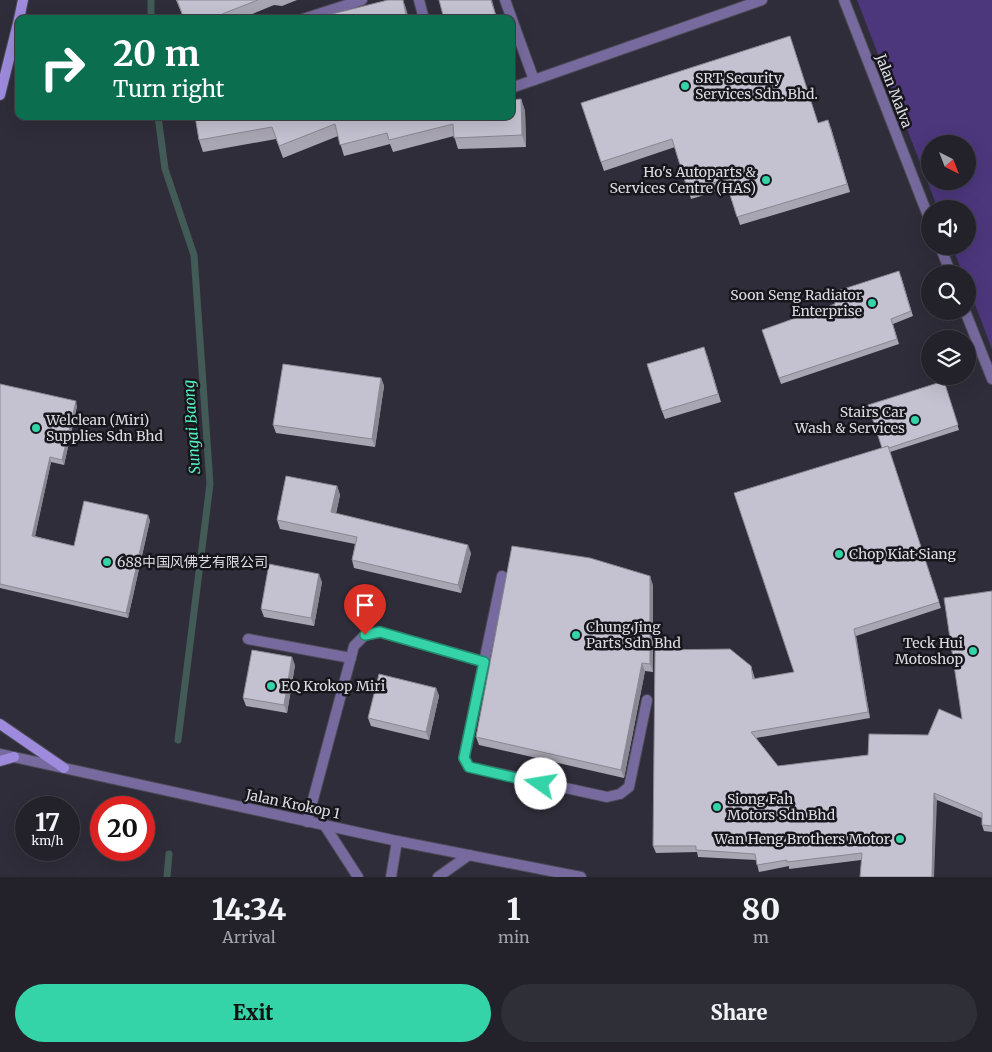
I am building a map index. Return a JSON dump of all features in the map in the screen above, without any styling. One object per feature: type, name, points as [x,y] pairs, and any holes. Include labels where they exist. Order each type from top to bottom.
[{"type":"main road","points":[[20,15],[24,0]]},
{"type":"main road","points":[[0,95],[15,35]]},
{"type":"main road","points":[[0,724],[64,768]]},
{"type":"main road","points":[[0,762],[14,757]]},
{"type":"street","points":[[315,15],[362,0]]},
{"type":"street","points":[[419,0],[423,15]]},
{"type":"street","points":[[505,0],[510,15]]},
{"type":"street","points":[[515,87],[762,0]]},
{"type":"street","name":"Jalan Malva","points":[[844,0],[922,200]]},
{"type":"street","points":[[515,28],[534,80]]},
{"type":"street","points":[[969,320],[992,379]]},
{"type":"street","points":[[502,576],[464,758],[465,763],[469,767],[607,797],[620,794],[629,787],[647,700]]},
{"type":"street","points":[[307,822],[354,646],[365,635],[380,632],[484,662]]},
{"type":"street","points":[[248,639],[351,658]]},
{"type":"street","name":"Jalan Krokop 1","points":[[0,754],[325,826],[581,877]]},
{"type":"street","points":[[325,826],[358,877]]},
{"type":"street","points":[[391,877],[397,841]]},
{"type":"street","points":[[438,877],[469,855]]},
{"type":"shaded area","points":[[857,0],[992,0],[992,349],[976,307],[976,265],[959,265],[956,255],[976,255],[976,200],[935,200],[931,190],[976,190],[976,135],[921,135],[921,165]]},
{"type":"building","points":[[177,0],[258,0],[222,15],[183,15]]},
{"type":"building","points":[[388,0],[403,0],[406,15],[328,15]]},
{"type":"building","points":[[439,0],[491,0],[496,15],[443,15]]},
{"type":"building","points":[[790,36],[818,123],[828,120],[847,184],[737,217],[725,179],[688,191],[672,139],[601,162],[581,103]]},
{"type":"building","points":[[521,99],[522,135],[454,138],[453,124],[389,140],[387,133],[340,145],[335,124],[279,146],[272,127],[199,140],[196,120],[515,120],[515,100]]},
{"type":"building","points":[[899,271],[911,311],[891,319],[897,339],[779,378],[762,330],[835,304],[831,293]]},
{"type":"building","points":[[704,347],[718,394],[662,411],[647,364]]},
{"type":"building","points":[[283,364],[381,378],[372,439],[273,425]]},
{"type":"building","points":[[0,384],[76,401],[62,460],[50,457],[32,536],[74,546],[84,501],[148,515],[126,613],[0,584]]},
{"type":"building","name":"Stairs Car Wash & Services","points":[[931,385],[945,385],[958,425],[889,448],[888,446],[882,448],[868,405]]},
{"type":"building","points":[[888,446],[939,602],[854,629],[868,712],[751,732],[778,766],[868,755],[869,734],[928,735],[939,709],[962,719],[944,598],[992,591],[992,826],[982,825],[982,813],[934,793],[932,877],[860,877],[862,853],[787,862],[787,860],[757,865],[755,854],[696,850],[696,846],[653,846],[655,650],[730,649],[751,666],[753,679],[794,672],[734,493]]},
{"type":"building","points":[[286,476],[337,486],[331,512],[468,545],[458,585],[352,560],[357,537],[277,520]]},
{"type":"building","name":"Chung Jing Parts Sdn Bhd","points":[[512,546],[590,558],[650,576],[650,664],[642,663],[621,770],[476,737]]},
{"type":"building","points":[[269,564],[319,574],[311,618],[261,609]]},
{"type":"building","name":"EQ Krokop Miri","points":[[252,650],[292,657],[284,705],[243,698]]},
{"type":"building","points":[[379,674],[436,688],[426,732],[368,718]]},
{"type":"waterway","name":"Sungai Baong","points":[[151,0],[151,15]]},
{"type":"waterway","name":"Sungai Baong","points":[[159,120],[165,169],[194,255],[210,484],[178,740]]},
{"type":"waterway","name":"Sungai Baong","points":[[167,877],[169,854]]},
{"type":"place","name":"SRT Security Services Sdn. Bhd.","points":[[685,86]]},
{"type":"place","name":"Ho's Autoparts & Services Centre (HAS)","points":[[766,180]]},
{"type":"place","name":"Soon Seng Radiator Enterprise","points":[[872,303]]},
{"type":"place","name":"Stairs Car Wash & Services","points":[[915,420]]},
{"type":"place","name":"Welclean (Miri) Supplies Sdn Bhd","points":[[36,428]]},
{"type":"place","name":"Chop Kiat Siang","points":[[839,554]]},
{"type":"place","name":"688中国风佛艺有限公司","points":[[107,562]]},
{"type":"place","name":"Chung Jing Parts Sdn Bhd","points":[[576,635]]},
{"type":"place","name":"Teck Hui Motoshop","points":[[973,651]]},
{"type":"place","name":"EQ Krokop Miri","points":[[271,686]]},
{"type":"place","name":"Siong Fah Motors Sdn Bhd","points":[[717,807]]},
{"type":"place","name":"Wan Heng Brothers Motor","points":[[900,839]]},
{"type":"route","points":[[365,635],[380,632],[484,662],[464,758],[465,763],[469,767],[541,784]]}]
